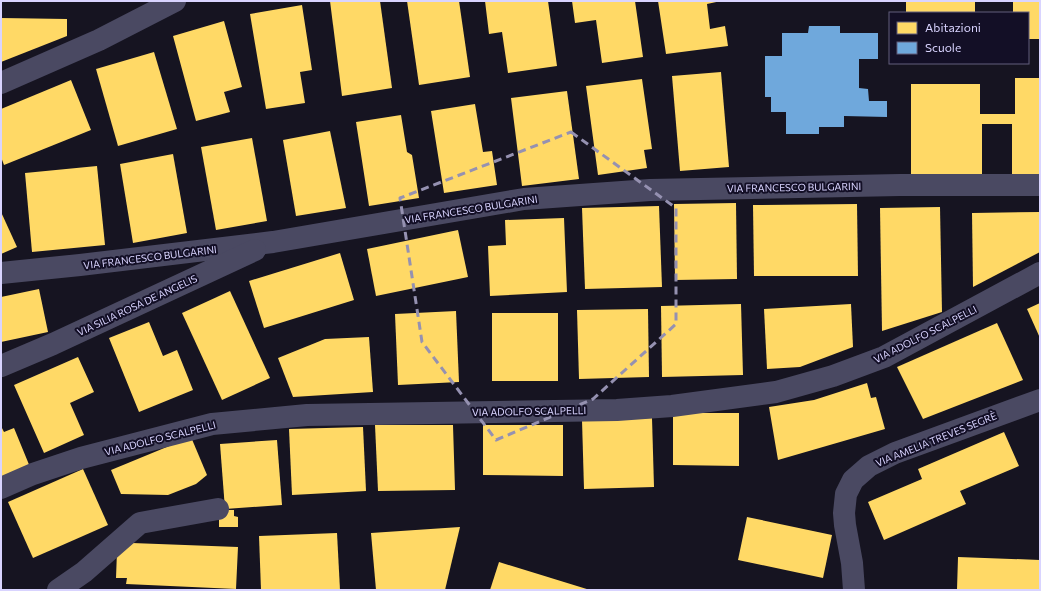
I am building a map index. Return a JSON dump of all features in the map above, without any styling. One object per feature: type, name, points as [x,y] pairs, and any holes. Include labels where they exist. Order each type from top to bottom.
[{"type":"street","points":[[1,83],[99,40],[175,1]]},
{"type":"street","name":"VIA FRANCESCO BULGARINI","points":[[1,273],[273,242],[540,198],[650,190],[726,188],[900,185],[1040,185]]},
{"type":"street","name":"VIA SILIA ROSA DE ANGELIS","points":[[1,366],[53,344],[273,242]]},
{"type":"street","name":"VIA ADOLFO SCALPELLI","points":[[1,488],[33,474],[81,458],[212,424],[307,415],[617,410],[672,406],[776,392],[834,376],[884,357],[1040,273]]},
{"type":"street","name":"VIA AMELIA TREVES SEGRÈ","points":[[854,590],[852,563],[844,514],[846,494],[853,480],[869,466],[895,453],[1040,400]]},
{"type":"street","points":[[58,590],[84,572],[140,523],[218,509]]},
{"type":"highlighted area","points":[[571,132],[676,208],[676,324],[593,399],[496,440],[422,342],[400,198]]},
{"type":"building: Abitazioni","points":[[330,1],[380,1],[392,88],[342,96]]},
{"type":"building: Abitazioni","points":[[407,1],[459,1],[470,77],[419,85]]},
{"type":"building: Abitazioni","points":[[485,1],[548,1],[557,66],[508,73],[502,32],[489,34]]},
{"type":"building: Abitazioni","points":[[572,1],[635,1],[643,57],[602,63],[596,20],[575,23]]},
{"type":"building: Abitazioni","points":[[658,1],[721,1],[707,4],[710,29],[725,26],[728,46],[666,54]]},
{"type":"building: Abitazioni","points":[[906,1],[975,1],[975,12],[906,12]]},
{"type":"building: Abitazioni","points":[[1013,1],[1040,1],[1040,39],[1029,39],[1029,12],[1013,12]]},
{"type":"building: Abitazioni","points":[[302,5],[312,70],[300,72],[305,103],[266,109],[250,14]]},
{"type":"building: Abitazioni","points":[[1,18],[67,19],[67,36],[1,62]]},
{"type":"building: Abitazioni","points":[[224,21],[242,87],[224,92],[230,112],[196,121],[173,36]]},
{"type":"building: Abitazioni","points":[[154,52],[177,129],[118,146],[96,69]]},
{"type":"building: Abitazioni","points":[[721,72],[729,167],[680,171],[672,76]]},
{"type":"building: Abitazioni","points":[[1015,78],[1040,78],[1040,174],[1012,174],[1012,124],[982,124],[982,176],[911,175],[911,84],[980,84],[980,114],[1015,114]]},
{"type":"building: Abitazioni","points":[[642,79],[652,149],[644,150],[647,168],[598,175],[586,86]]},
{"type":"building: Abitazioni","points":[[71,80],[91,130],[4,165],[1,157],[1,109]]},
{"type":"building: Abitazioni","points":[[567,91],[579,179],[522,186],[511,98]]},
{"type":"building: Abitazioni","points":[[475,104],[483,152],[492,151],[497,185],[444,193],[431,111]]},
{"type":"building: Abitazioni","points":[[401,115],[407,152],[412,155],[419,198],[369,206],[356,122]]},
{"type":"building: Abitazioni","points":[[330,131],[346,208],[296,216],[283,140]]},
{"type":"building: Abitazioni","points":[[252,138],[267,221],[216,230],[201,147]]},
{"type":"building: Abitazioni","points":[[173,154],[187,233],[133,243],[120,164]]},
{"type":"building: Abitazioni","points":[[97,166],[105,245],[32,252],[25,173]]},
{"type":"building: Abitazioni","points":[[736,203],[737,279],[675,280],[674,204]]},
{"type":"building: Abitazioni","points":[[857,204],[858,276],[754,276],[753,205]]},
{"type":"building: Abitazioni","points":[[659,206],[662,287],[585,289],[582,208]]},
{"type":"building: Abitazioni","points":[[940,207],[942,312],[882,331],[880,208]]},
{"type":"building: Abitazioni","points":[[1,212],[17,247],[1,254]]},
{"type":"building: Abitazioni","points":[[1040,212],[1040,252],[973,287],[972,213]]},
{"type":"building: Abitazioni","points":[[564,218],[567,292],[490,296],[488,246],[506,245],[505,220]]},
{"type":"building: Abitazioni","points":[[458,230],[468,277],[376,296],[367,249]]},
{"type":"building: Abitazioni","points":[[340,253],[354,300],[264,328],[249,281]]},
{"type":"building: Abitazioni","points":[[39,289],[48,332],[1,342],[1,297]]},
{"type":"building: Abitazioni","points":[[230,291],[270,378],[222,400],[182,313]]},
{"type":"building: Abitazioni","points":[[1040,303],[1040,338],[1027,309]]},
{"type":"building: Abitazioni","points":[[741,304],[743,375],[662,377],[661,306]]},
{"type":"building: Abitazioni","points":[[851,304],[853,347],[800,367],[767,369],[764,309]]},
{"type":"building: Abitazioni","points":[[648,309],[649,377],[579,379],[577,310]]},
{"type":"building: Abitazioni","points":[[456,311],[459,382],[398,385],[395,314]]},
{"type":"building: Abitazioni","points":[[492,313],[558,313],[558,381],[492,381]]},
{"type":"building: Abitazioni","points":[[149,322],[163,356],[177,350],[193,390],[139,412],[109,338]]},
{"type":"building: Abitazioni","points":[[997,323],[1023,380],[923,419],[897,367]]},
{"type":"building: Abitazioni","points":[[369,337],[373,392],[293,397],[278,358],[325,339]]},
{"type":"building: Abitazioni","points":[[78,357],[94,392],[70,403],[84,435],[44,453],[14,385]]},
{"type":"building: Abitazioni","points":[[867,383],[871,398],[876,397],[885,429],[778,460],[769,407],[814,400]]},
{"type":"building: Abitazioni","points":[[673,413],[739,413],[739,466],[673,465]]},
{"type":"building: Abitazioni","points":[[652,418],[654,487],[584,489],[582,420]]},
{"type":"building: Abitazioni","points":[[375,425],[453,425],[455,490],[378,491]]},
{"type":"building: Abitazioni","points":[[483,425],[563,425],[563,476],[483,475]]},
{"type":"building: Abitazioni","points":[[1,426],[4,432],[14,428],[30,467],[1,478]]},
{"type":"building: Abitazioni","points":[[363,427],[366,491],[292,495],[289,429]]},
{"type":"building: Abitazioni","points":[[1004,432],[1019,466],[960,491],[966,504],[884,540],[868,502],[922,479],[918,469]]},
{"type":"building: Abitazioni","points":[[191,437],[207,475],[196,484],[168,495],[121,494],[111,470]]},
{"type":"building: Abitazioni","points":[[277,440],[282,505],[225,509],[220,444]]},
{"type":"building: Abitazioni","points":[[83,469],[108,525],[33,558],[8,502]]},
{"type":"building: Abitazioni","points":[[219,507],[225,510],[234,510],[234,516],[238,517],[238,527],[219,527]]},
{"type":"building: Abitazioni","points":[[747,517],[832,535],[823,578],[738,560]]},
{"type":"building: Abitazioni","points":[[460,527],[445,590],[376,590],[371,533]]},
{"type":"building: Abitazioni","points":[[337,533],[340,590],[261,590],[259,536]]},
{"type":"building: Abitazioni","points":[[132,543],[238,547],[236,589],[126,584],[127,578],[116,578],[117,551]]},
{"type":"building: Abitazioni","points":[[958,557],[1040,560],[1040,590],[957,590]]},
{"type":"building: Abitazioni","points":[[499,562],[590,590],[490,590]]},
{"type":"building: Scuole","points":[[809,26],[840,26],[840,33],[878,33],[878,59],[859,59],[859,88],[868,89],[869,101],[887,101],[887,117],[844,116],[844,127],[819,127],[819,134],[786,134],[786,112],[771,112],[771,97],[765,97],[765,56],[782,56],[782,33],[808,33]]}]
